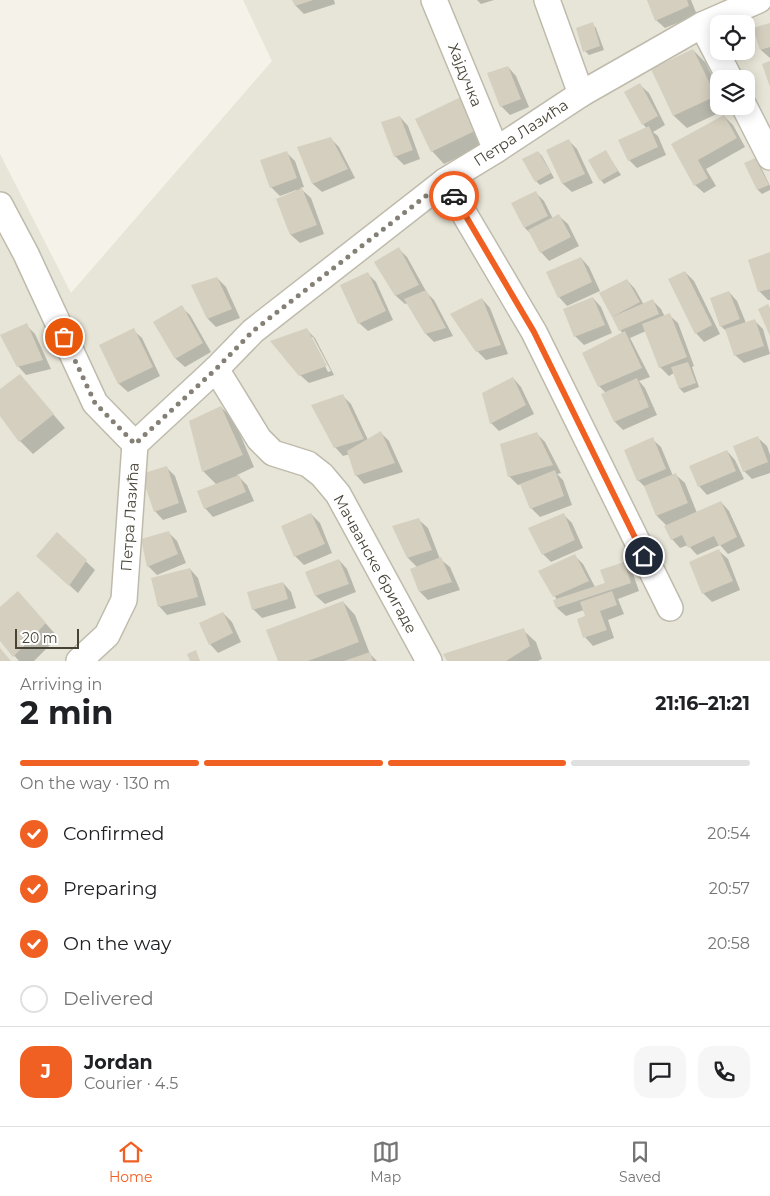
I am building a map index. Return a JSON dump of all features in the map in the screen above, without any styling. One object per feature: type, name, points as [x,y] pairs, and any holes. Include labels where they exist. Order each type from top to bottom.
[{"type":"street","name":"Хајдучка","points":[[434,0],[496,150]]},
{"type":"street","points":[[547,0],[581,94]]},
{"type":"street","name":"Петра Лазића","points":[[78,661],[107,635],[124,600],[135,444],[216,369],[253,331],[445,181],[581,94],[702,25],[759,0]]},
{"type":"street","points":[[702,25],[725,70]]},
{"type":"street","points":[[749,115],[770,157]]},
{"type":"street","points":[[445,181],[534,332],[670,608]]},
{"type":"street","points":[[0,205],[26,254],[95,403],[135,444]]},
{"type":"street","name":"Мачванске бригаде","points":[[216,369],[259,439],[272,453],[308,464],[322,475],[338,494],[429,661]]},
{"type":"shaded area","points":[[243,0],[770,0],[770,661],[0,661],[0,154],[71,293],[272,61]]},
{"type":"building","points":[[292,0],[313,0],[295,6]]},
{"type":"building","points":[[647,0],[687,0],[689,6],[655,21]]},
{"type":"building","points":[[593,22],[600,46],[583,52],[576,28]]},
{"type":"building","points":[[770,23],[770,47],[760,50],[755,27]]},
{"type":"building","points":[[693,49],[710,84],[710,99],[673,116],[651,69]]},
{"type":"building","points":[[770,61],[770,87],[762,64]]},
{"type":"building","points":[[508,66],[521,99],[500,107],[487,73]]},
{"type":"building","points":[[640,83],[658,116],[642,125],[624,92]]},
{"type":"building","points":[[465,95],[481,128],[431,152],[415,119]]},
{"type":"building","points":[[724,115],[737,138],[698,160],[708,178],[694,186],[671,144]]},
{"type":"building","points":[[400,116],[413,150],[394,157],[381,122]]},
{"type":"building","points":[[649,126],[658,147],[628,161],[618,140]]},
{"type":"building","points":[[331,137],[348,169],[312,184],[297,147]]},
{"type":"building","points":[[569,139],[585,174],[562,184],[546,150]]},
{"type":"building","points":[[606,150],[618,171],[600,181],[588,160]]},
{"type":"building","points":[[287,151],[297,178],[270,188],[260,160]]},
{"type":"building","points":[[538,151],[551,173],[535,182],[522,159]]},
{"type":"building","points":[[755,158],[769,185],[757,190],[744,163]]},
{"type":"building","points":[[302,188],[317,225],[290,235],[276,199]]},
{"type":"building","points":[[536,191],[548,216],[524,228],[511,203]]},
{"type":"building","points":[[559,214],[571,237],[540,253],[528,230]]},
{"type":"building","points":[[399,247],[419,285],[395,296],[374,262]]},
{"type":"building","points":[[770,252],[770,289],[758,292],[748,260]]},
{"type":"building","points":[[581,257],[592,282],[558,298],[546,272]]},
{"type":"building","points":[[685,271],[712,325],[695,334],[668,279]]},
{"type":"building","points":[[368,272],[386,311],[358,324],[340,285]]},
{"type":"building","points":[[217,277],[232,309],[207,319],[191,285]]},
{"type":"building","points":[[627,279],[640,302],[612,317],[599,293]]},
{"type":"building","points":[[426,290],[446,328],[425,334],[404,299]]},
{"type":"building","points":[[729,291],[740,319],[720,327],[710,298]]},
{"type":"building","points":[[593,297],[605,325],[574,337],[563,309]]},
{"type":"building","points":[[482,298],[501,345],[476,352],[450,314]]},
{"type":"building","points":[[653,299],[659,314],[619,331],[612,317]]},
{"type":"building","points":[[768,304],[770,308],[770,336],[758,309]]},
{"type":"building","points":[[182,305],[203,343],[175,359],[153,322]]},
{"type":"building","points":[[670,313],[687,357],[659,368],[642,324]]},
{"type":"building","points":[[755,319],[764,346],[734,356],[725,329]]},
{"type":"building","points":[[27,323],[43,360],[17,367],[0,335]]},
{"type":"building","points":[[134,328],[153,367],[118,384],[99,345]]},
{"type":"building","points":[[307,328],[327,366],[299,376],[270,341]]},
{"type":"building","points":[[625,331],[642,368],[598,387],[582,353]]},
{"type":"building","points":[[688,362],[696,383],[679,389],[671,367]]},
{"type":"building","points":[[20,374],[54,414],[19,442],[0,416],[0,389]]},
{"type":"building","points":[[513,377],[526,405],[490,424],[482,393]]},
{"type":"building","points":[[637,378],[649,407],[614,422],[601,394]]},
{"type":"building","points":[[343,394],[364,439],[334,448],[311,405]]},
{"type":"building","points":[[221,406],[243,455],[202,472],[189,421]]},
{"type":"building","points":[[381,431],[395,463],[355,476],[347,451]]},
{"type":"building","points":[[537,432],[553,465],[508,477],[500,444]]},
{"type":"building","points":[[758,436],[768,462],[743,472],[733,446]]},
{"type":"building","points":[[653,437],[666,469],[637,481],[624,450]]},
{"type":"building","points":[[727,450],[736,471],[698,487],[689,466]]},
{"type":"building","points":[[167,466],[179,503],[154,512],[141,474]]},
{"type":"building","points":[[555,470],[564,496],[530,509],[520,484]]},
{"type":"building","points":[[676,473],[688,503],[656,516],[644,486]]},
{"type":"building","points":[[239,475],[246,492],[204,509],[197,491]]},
{"type":"building","points":[[721,501],[737,537],[719,546],[714,536],[688,548],[682,535],[671,540],[664,526]]},
{"type":"building","points":[[311,513],[325,544],[294,557],[281,526]]},
{"type":"building","points":[[564,513],[575,540],[542,555],[528,528]]},
{"type":"building","points":[[419,518],[432,550],[407,558],[392,526]]},
{"type":"building","points":[[169,531],[178,554],[147,567],[141,539]]},
{"type":"building","points":[[57,532],[87,560],[69,586],[36,556]]},
{"type":"building","points":[[719,549],[733,581],[702,594],[689,562]]},
{"type":"building","points":[[575,554],[589,581],[553,597],[538,571]]},
{"type":"building","points":[[441,557],[452,582],[419,592],[410,569]]},
{"type":"building","points":[[339,559],[349,584],[315,596],[305,572]]},
{"type":"building","points":[[624,562],[631,583],[556,608],[553,600],[605,583],[600,570]]},
{"type":"building","points":[[190,568],[198,597],[158,607],[151,578]]},
{"type":"building","points":[[283,582],[288,599],[252,610],[247,592]]},
{"type":"building","points":[[18,591],[46,623],[13,657],[0,641],[0,607]]},
{"type":"building","points":[[612,591],[617,605],[600,611],[607,630],[583,638],[577,619],[585,616],[580,602]]},
{"type":"building","points":[[343,601],[359,642],[308,661],[278,661],[266,630]]},
{"type":"building","points":[[223,612],[233,633],[209,645],[199,623]]},
{"type":"building","points":[[524,628],[530,646],[506,661],[447,661],[443,654]]},
{"type":"building","points":[[0,648],[11,661],[0,661]]},
{"type":"building","points":[[196,650],[200,661],[190,661],[187,654]]},
{"type":"building","points":[[370,652],[373,661],[344,661]]},
{"type":"way so far","points":[[64,337],[95,403],[135,444],[216,369],[253,331],[445,181],[454,196]]},
{"type":"route","points":[[454,196],[534,332],[644,556]]}]
